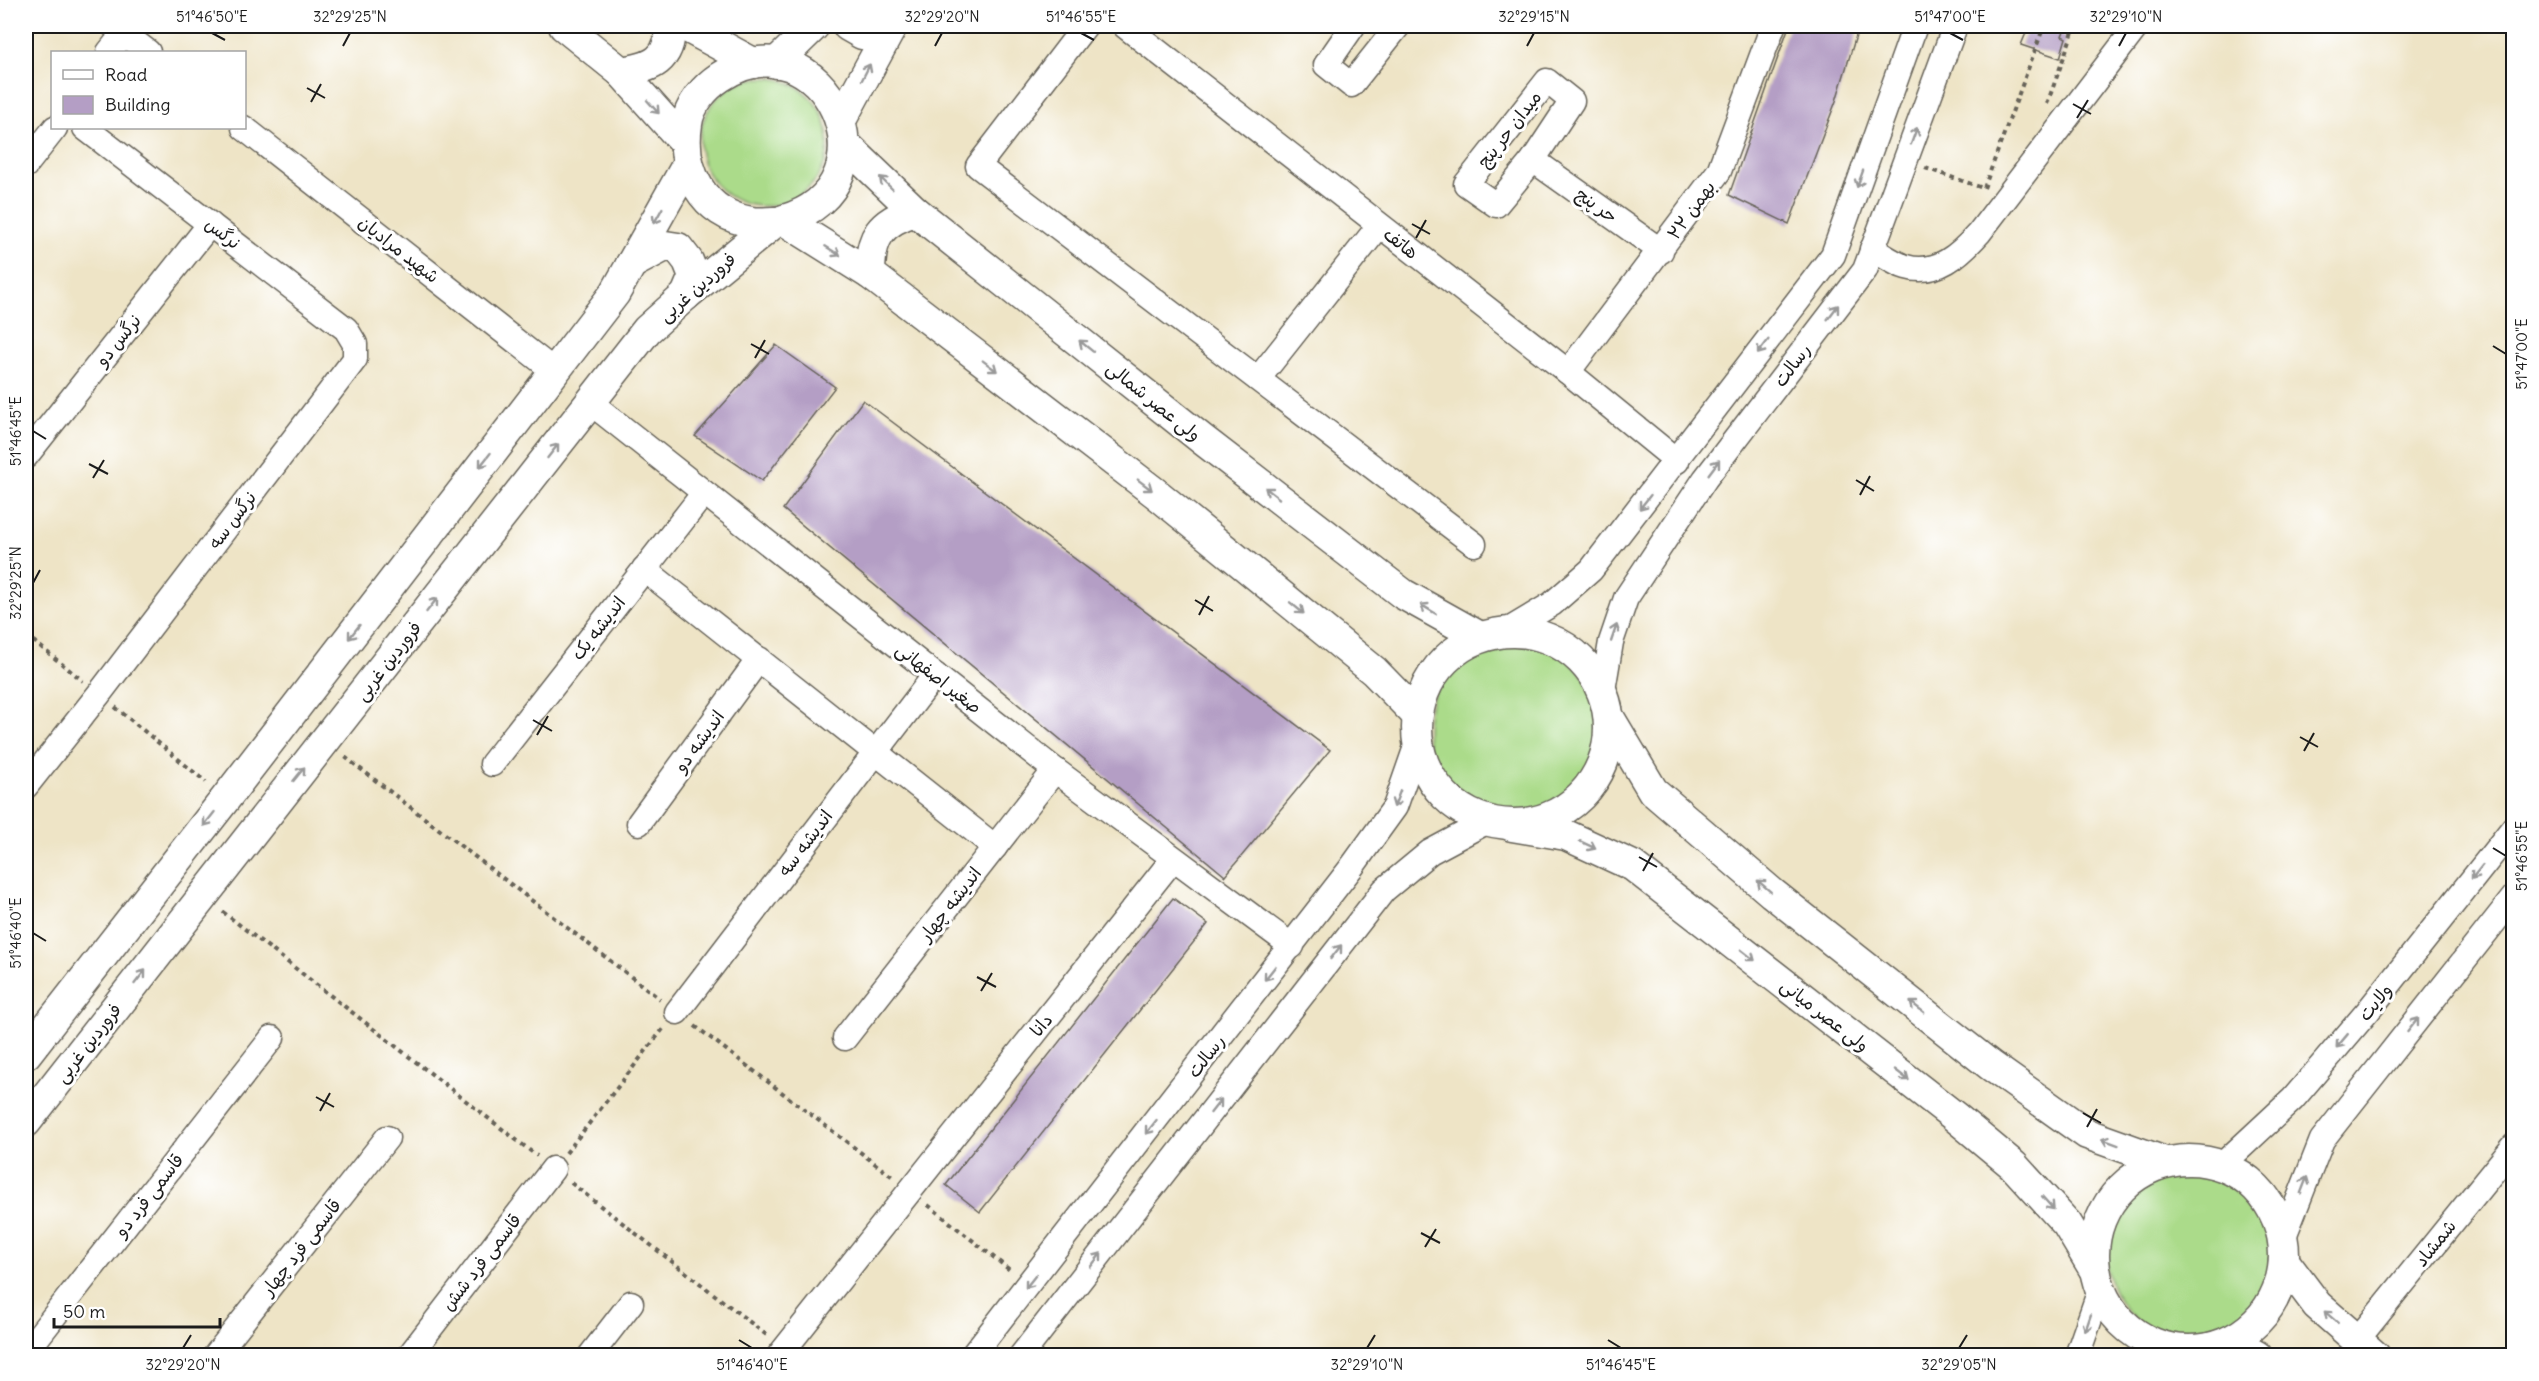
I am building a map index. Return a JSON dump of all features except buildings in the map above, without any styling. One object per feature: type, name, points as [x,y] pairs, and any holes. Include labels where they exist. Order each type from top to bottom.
[{"type":"main road","points":[[564,26],[621,72],[686,154]]},
{"type":"main road","points":[[621,72],[642,69],[659,60],[670,43],[670,26]]},
{"type":"main road","points":[[685,26],[765,63],[798,69],[817,82],[832,99],[843,131]]},
{"type":"main road","points":[[814,26],[765,63],[731,69],[712,82],[697,99],[687,120],[686,154],[696,186],[711,203],[730,216],[752,222],[779,221],[797,216],[816,203],[831,186],[841,165],[843,131],[888,31]]},
{"type":"main road","points":[[848,26],[862,34],[888,31]]},
{"type":"main road","name":"ولی عصر شمالی","points":[[843,131],[915,211],[1203,440],[1403,594],[1493,634]]},
{"type":"main road","points":[[26,1054],[615,293],[686,154]]},
{"type":"main road","points":[[870,274],[870,252],[878,232],[895,217],[915,211]]},
{"type":"main road","points":[[779,221],[870,274],[1158,495],[1374,671],[1417,729]]},
{"type":"main road","name":"فروردین غربی","points":[[26,1122],[647,330],[686,295],[779,221]]},
{"type":"main road","points":[[631,264],[665,246],[678,248],[688,261],[694,276],[686,295]]},
{"type":"main road","points":[[1610,719],[1607,752],[1594,781],[1572,805],[1544,820],[1499,824],[1461,810],[1440,793],[1425,770],[1417,729],[1428,682],[1450,655],[1493,634],[1537,634],[1564,645],[1587,665],[1603,690],[1610,719],[1653,791],[1772,893],[1990,1065],[2087,1134],[2165,1162]]},
{"type":"main road","points":[[231,792],[270,810]]},
{"type":"main road","name":"ولی عصر میانی","points":[[1499,824],[1566,835],[1633,866],[1954,1116],[2013,1165],[2067,1224],[2097,1280]]},
{"type":"main road","points":[[2209,1348],[2251,1327],[2268,1308],[2279,1286],[2283,1250],[2278,1220],[2269,1202],[2256,1186],[2240,1173],[2222,1165],[2194,1159],[2165,1162],[2139,1173],[2118,1191],[2102,1214],[2094,1241],[2097,1280],[2119,1321],[2133,1333],[2166,1348],[2185,1350],[2209,1348],[2257,1356]]},
{"type":"main road","points":[[2283,1250],[2317,1305],[2366,1348]]},
{"type":"street","points":[[1085,26],[978,166],[1474,544]]},
{"type":"street","name":"هاتف","points":[[1125,26],[1568,372],[1677,461]]},
{"type":"street","points":[[1353,26],[1326,65],[1351,85],[1398,26]]},
{"type":"street","name":"۲۲ بهمن","points":[[1568,372],[1719,171],[1773,26]]},
{"type":"street","name":"رسالت","points":[[1493,634],[1552,604],[1591,570],[1833,255],[1915,26]]},
{"type":"street","name":"رسالت","points":[[1603,690],[1611,642],[1626,598],[1705,479],[1865,270],[1955,26]]},
{"type":"street","points":[[1872,249],[1906,267],[1933,269],[1961,253],[1979,233],[2137,26]]},
{"type":"street","points":[[109,51],[119,29],[147,51]]},
{"type":"street","name":"میدان حر پنج","points":[[1547,81],[1572,100],[1533,159],[1496,205],[1466,184],[1547,81]]},
{"type":"street","points":[[26,165],[54,129]]},
{"type":"street","name":"نرگس","points":[[86,129],[346,329],[355,344]]},
{"type":"street","name":"شهید مرادیان","points":[[245,129],[554,371]]},
{"type":"street","name":"حر پنج","points":[[1533,159],[1661,251]]},
{"type":"street","name":"نرگس دو","points":[[26,456],[210,224]]},
{"type":"street","points":[[1258,379],[1379,226]]},
{"type":"street","name":"نرگس سه","points":[[26,786],[355,359],[355,344]]},
{"type":"street","name":"صغیر اصفهانی","points":[[591,403],[1055,770],[1292,946]]},
{"type":"street","name":"اندیشه یک","points":[[492,764],[704,493]]},
{"type":"street","points":[[644,569],[995,846]]},
{"type":"street","name":"اندیشه دو","points":[[639,823],[759,659]]},
{"type":"street","name":"اندیشه سه","points":[[676,1012],[935,675]]},
{"type":"street","name":"رسالت","points":[[972,1356],[1292,946],[1395,807],[1417,729]]},
{"type":"street","name":"اندیشه چهار","points":[[845,1038],[1055,770]]},
{"type":"street","points":[[1021,1356],[1384,890],[1430,852],[1499,824]]},
{"type":"street","name":"ولایت","points":[[2222,1165],[2294,1099],[2368,1011],[2514,826]]},
{"type":"street","name":"دانا","points":[[782,1352],[1173,859]]},
{"type":"street","points":[[2283,1250],[2322,1140],[2514,897]]},
{"type":"street","name":"قاسمی فرد دو","points":[[26,1352],[272,1038]]},
{"type":"street","name":"قاسمی فرد چهار","points":[[214,1356],[387,1138]]},
{"type":"street","name":"شمشاد","points":[[2366,1348],[2514,1146]]},
{"type":"street","name":"قاسمی فرد شش","points":[[409,1356],[553,1169]]},
{"type":"street","points":[[2077,1356],[2097,1280]]},
{"type":"street","points":[[590,1356],[631,1303]]},
{"type":"path","points":[[1905,161],[1983,188],[2044,26]]},
{"type":"path","points":[[2045,110],[2076,26]]},
{"type":"path","points":[[26,635],[99,694],[231,792]]},
{"type":"path","points":[[203,897],[553,1169],[782,1352]]},
{"type":"path","points":[[553,1169],[676,1012]]},
{"type":"green space","points":[[764,78],[788,83],[809,97],[823,118],[828,142],[823,166],[809,187],[788,201],[764,206],[740,201],[719,187],[705,166],[700,142],[705,118],[719,97],[740,83]]},
{"type":"green space","points":[[1514,642],[1547,649],[1562,657],[1575,668],[1586,681],[1594,696],[1601,729],[1594,762],[1586,777],[1575,790],[1562,801],[1547,809],[1514,816],[1481,809],[1466,801],[1453,790],[1442,777],[1434,762],[1427,729],[1434,696],[1442,681],[1453,668],[1466,657],[1481,649]]},
{"type":"green space","points":[[2190,1171],[2206,1172],[2222,1177],[2250,1195],[2268,1223],[2273,1239],[2273,1271],[2268,1287],[2250,1315],[2222,1333],[2206,1338],[2190,1339],[2174,1338],[2158,1333],[2130,1315],[2112,1287],[2107,1271],[2106,1255],[2107,1239],[2112,1223],[2130,1195],[2158,1177],[2174,1172]]}]
